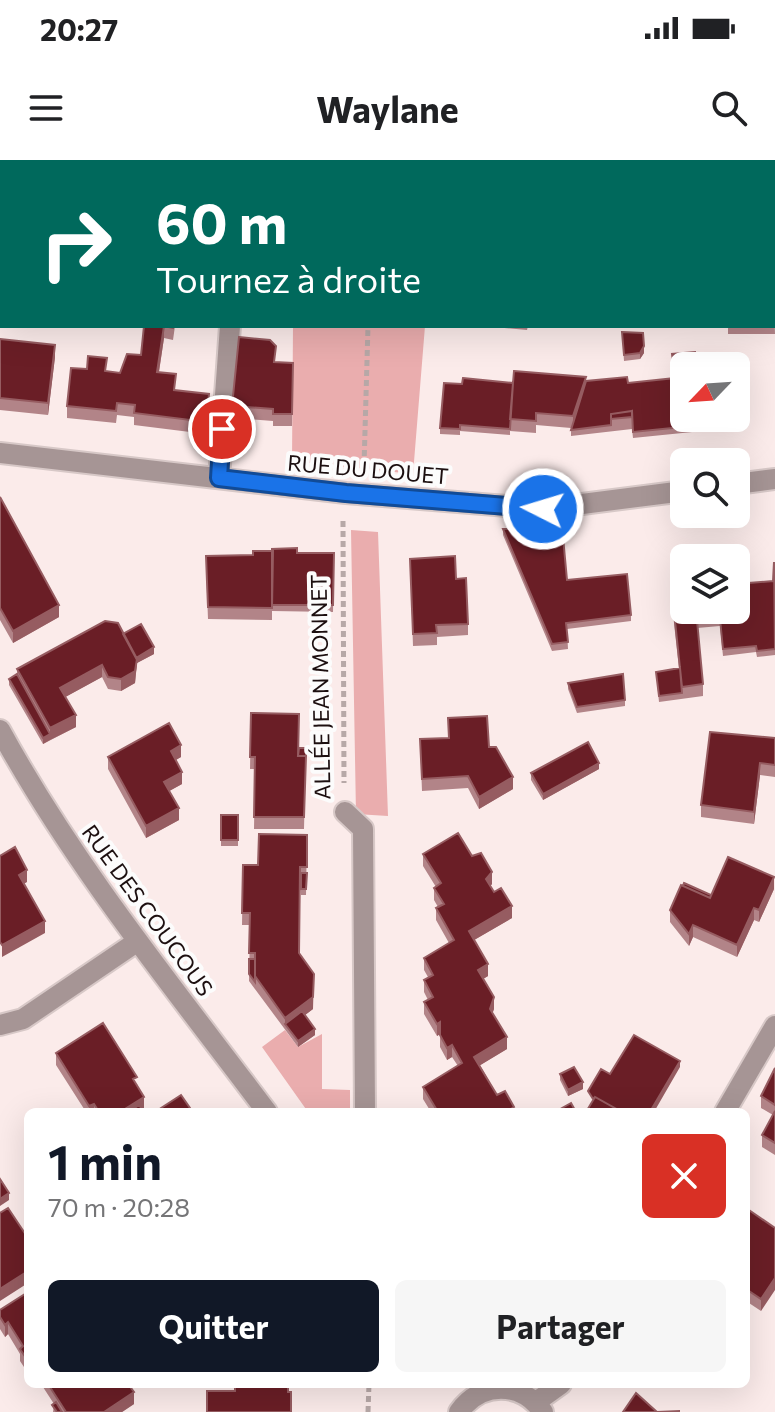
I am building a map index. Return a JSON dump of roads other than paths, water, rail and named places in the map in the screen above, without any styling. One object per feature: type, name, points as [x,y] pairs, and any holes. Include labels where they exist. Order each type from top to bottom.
[{"type":"street","points":[[219,478],[230,328]]},
{"type":"street","name":"RUE DU DOUET","points":[[0,453],[346,493],[543,509],[670,493]]},
{"type":"street","points":[[750,482],[775,479]]},
{"type":"street","name":"RUE DES COUCOUS","points":[[0,730],[39,798],[138,941],[264,1108]]},
{"type":"street","name":"ALLÉE JEAN MONNET","points":[[345,812],[363,829],[365,1108]]},
{"type":"street","points":[[0,1025],[23,1019],[138,941]]},
{"type":"street","points":[[727,1108],[775,1026]]},
{"type":"street","points":[[464,1398],[504,1388],[522,1393],[539,1407],[557,1388]]}]
